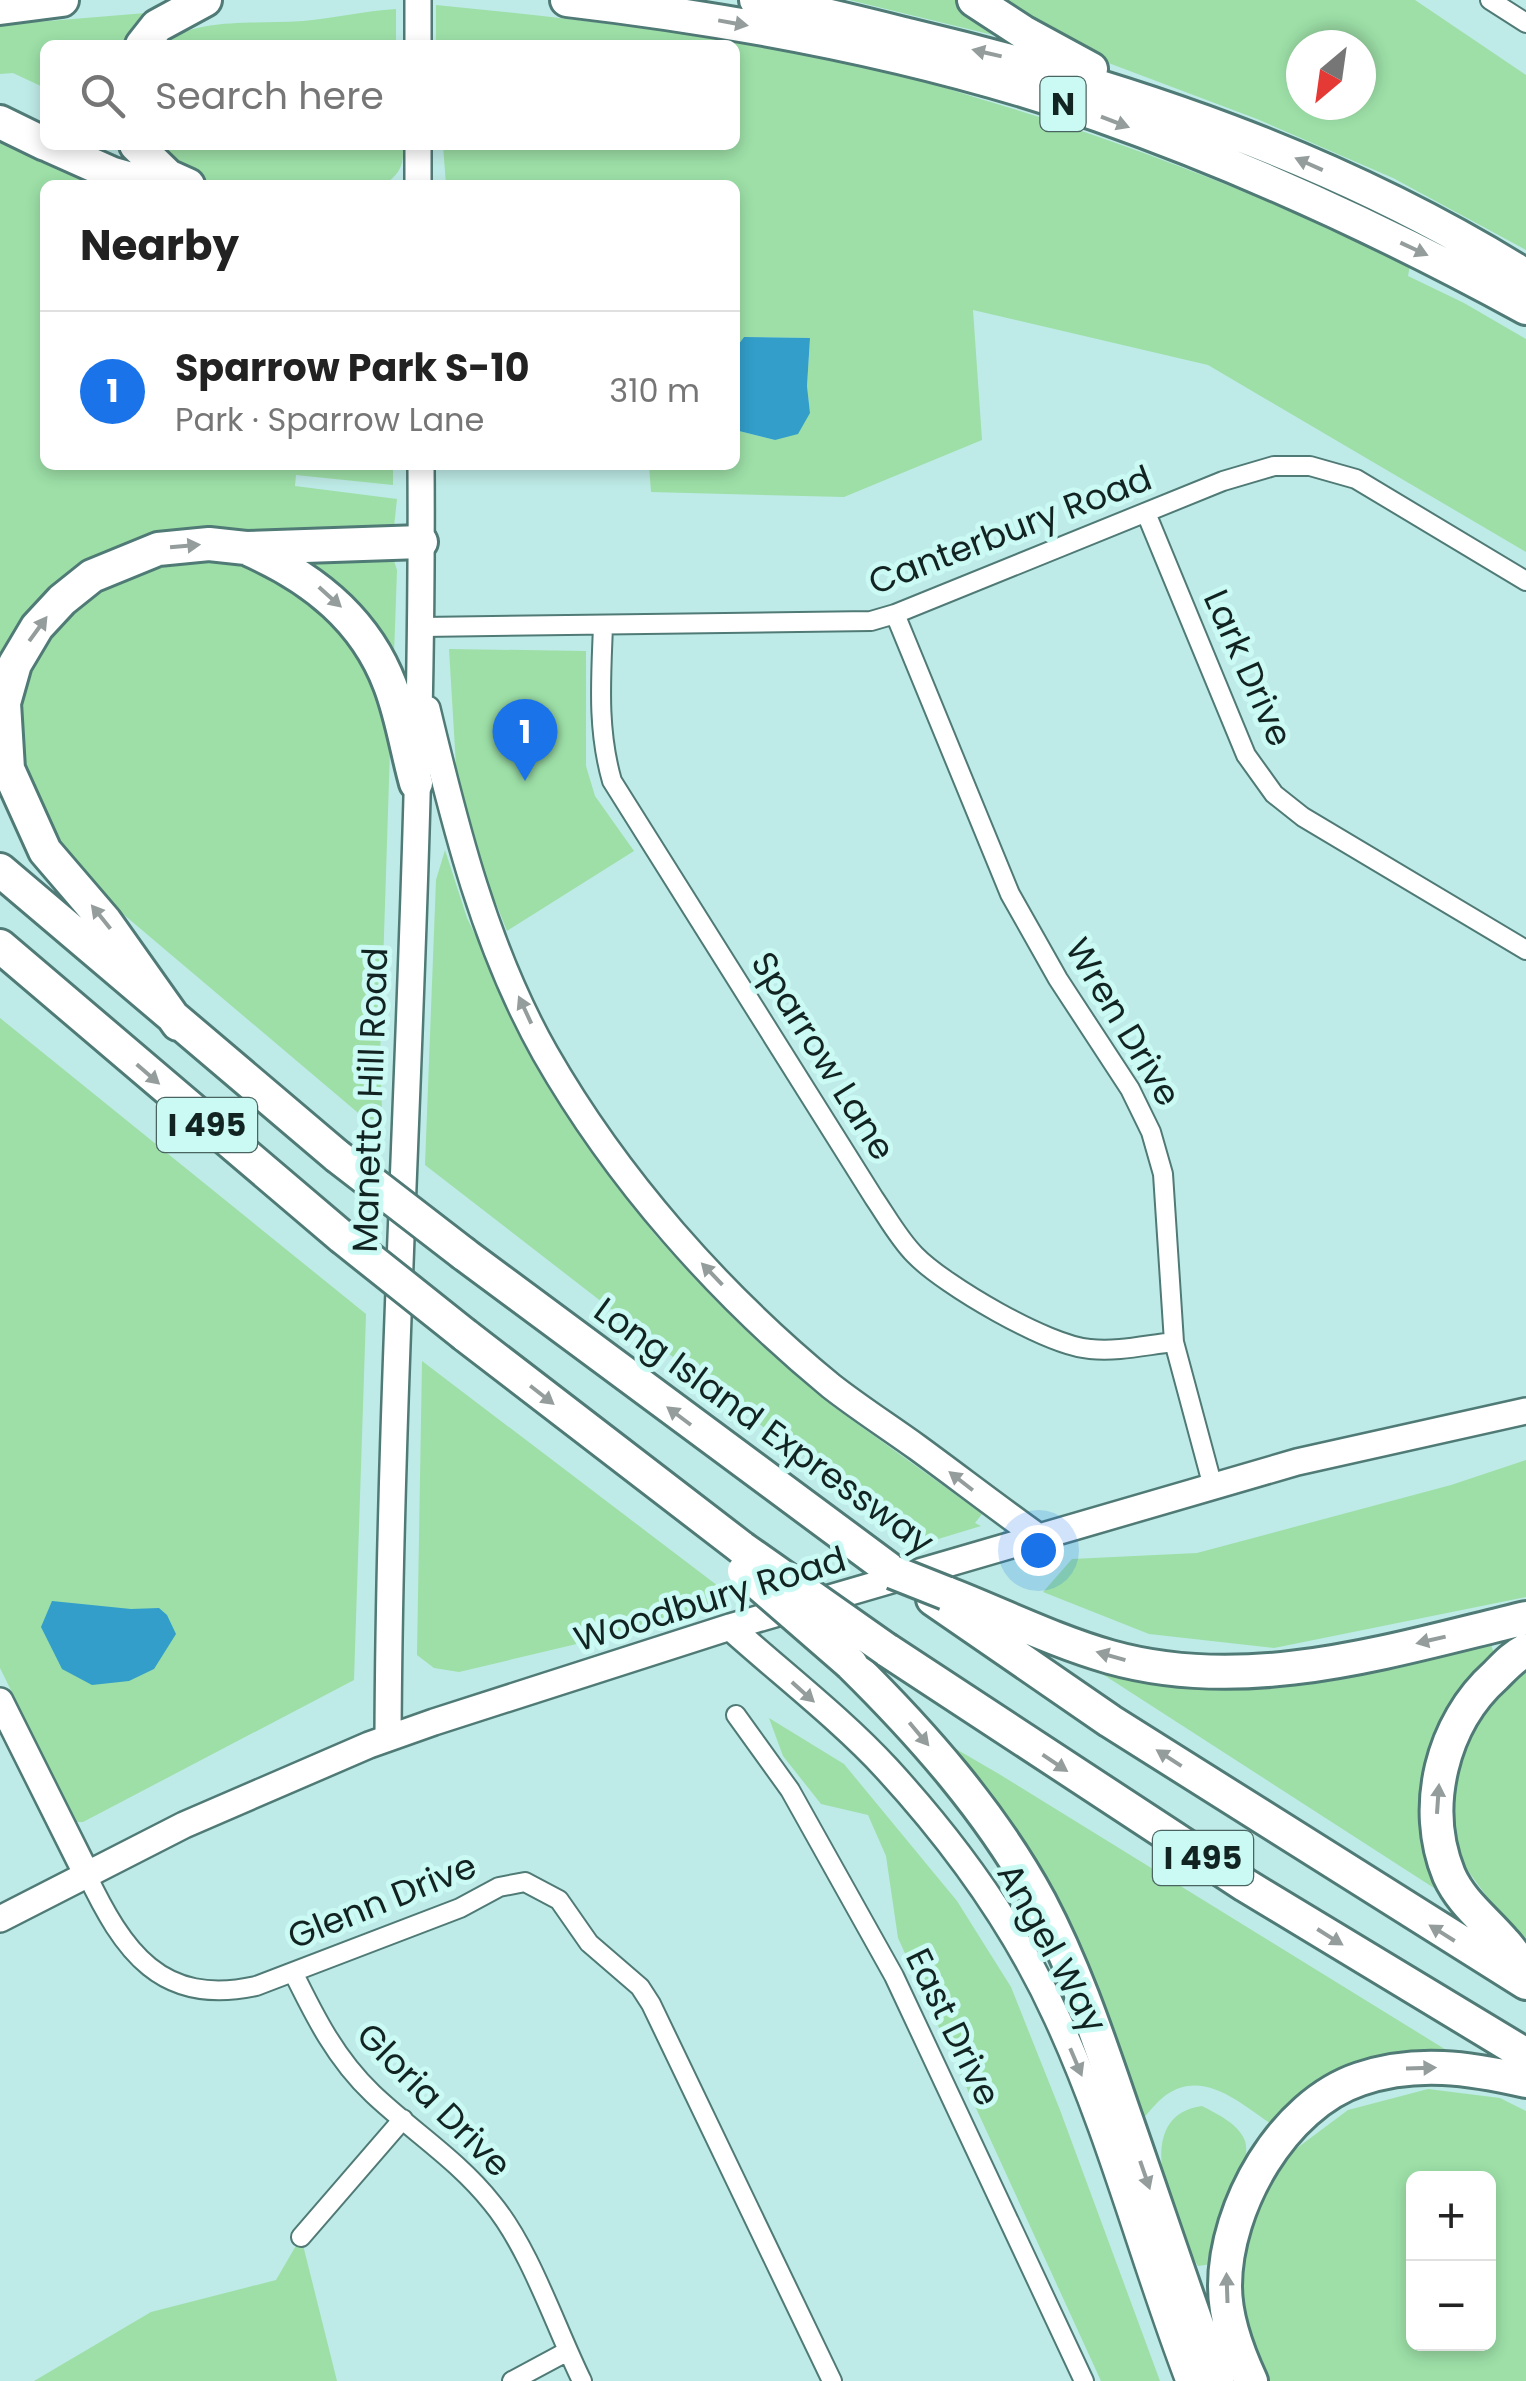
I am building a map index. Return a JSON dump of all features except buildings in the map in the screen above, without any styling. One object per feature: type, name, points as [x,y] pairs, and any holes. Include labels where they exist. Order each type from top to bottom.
[{"type":"highway","points":[[0,8],[62,0]]},
{"type":"highway","points":[[146,40],[158,26],[205,0]]},
{"type":"highway","name":"N","points":[[567,0],[762,28],[932,66],[1097,115],[1339,213],[1526,308]]},
{"type":"highway","name":"N","points":[[756,0],[1010,59],[1148,100],[1272,146],[1352,183],[1524,274]]},
{"type":"highway","points":[[974,0],[1023,32],[1148,100]]},
{"type":"highway","points":[[0,122],[40,141]]},
{"type":"highway","points":[[59,150],[134,180]]},
{"type":"highway","points":[[141,150],[177,180]]},
{"type":"highway","points":[[178,1024],[105,921],[45,851],[8,769],[4,703],[15,664],[37,628],[62,600],[92,576],[158,548],[421,542]]},
{"type":"highway","points":[[246,548],[281,563],[322,589],[350,616],[390,684],[416,783]]},
{"type":"highway","name":"Long Island Expressway","points":[[0,870],[337,1156],[822,1522],[1126,1731],[1526,1983]]},
{"type":"highway","name":"I 495","points":[[0,946],[342,1238],[708,1524],[733,1551],[1245,1885],[1526,2055]]},
{"type":"highway","points":[[733,1551],[914,1727],[984,1818],[1038,1900],[1074,1973],[1217,2381]]},
{"type":"highway","points":[[893,1572],[1108,1656],[1137,1664],[1210,1672],[1290,1669],[1355,1658],[1526,1618]]},
{"type":"highway","points":[[1526,1650],[1480,1688],[1454,1734],[1442,1764],[1436,1822],[1450,1876],[1462,1897],[1526,1972]]},
{"type":"highway","points":[[1250,2381],[1234,2345],[1225,2286],[1232,2229],[1254,2177],[1280,2138],[1312,2106],[1357,2079],[1410,2067],[1469,2068],[1526,2080]]},
{"type":"main road","points":[[418,0],[418,40]]},
{"type":"main road","points":[[418,150],[418,180]]},
{"type":"main road","name":"Manetto Hill Road","points":[[388,1738],[398,1294],[422,627],[421,470]]},
{"type":"main road","points":[[420,677],[456,832],[504,964],[544,1052],[600,1140],[682,1243],[759,1323],[833,1387],[1040,1538]]},
{"type":"main road","name":"Woodbury Road","points":[[0,1918],[184,1825],[388,1738],[730,1626],[1297,1462],[1526,1411]]},
{"type":"main road","name":"Angel Way","points":[[730,1626],[886,1767],[934,1824],[1020,1947],[1057,2016],[1085,2085],[1189,2381]]},
{"type":"main road","points":[[0,1701],[86,1874]]},
{"type":"street","points":[[1490,0],[1526,24]]},
{"type":"street","name":"Canterbury Road","points":[[422,627],[847,624],[896,614],[1222,481],[1274,466],[1310,466],[1356,478],[1526,581]]},
{"type":"street","name":"Lark Drive","points":[[1146,513],[1246,755],[1274,794],[1303,818],[1526,950]]},
{"type":"street","name":"Wren Drive","points":[[896,614],[1010,894],[1058,979],[1130,1089],[1151,1132],[1163,1174],[1174,1342],[1213,1487]]},
{"type":"street","name":"Sparrow Lane","points":[[603,626],[600,704],[603,750],[612,780],[913,1254],[944,1280],[995,1310],[1086,1350],[1174,1342]]},
{"type":"street","name":"East Drive","points":[[736,1715],[790,1790],[894,1976],[1084,2381]]},
{"type":"street","name":"Glenn Drive","points":[[86,1874],[125,1943],[150,1970],[204,1992],[231,1991],[293,1972],[460,1908],[499,1887],[525,1882],[560,1900],[590,1943],[640,1987],[651,2004],[832,2381]]},
{"type":"street","name":"Gloria Drive","points":[[293,1972],[320,2028],[339,2056],[372,2093],[465,2172],[496,2206],[528,2264],[582,2381]]},
{"type":"street","points":[[302,2237],[402,2118]]},
{"type":"street","points":[[512,2381],[568,2351]]},
{"type":"green space","points":[[849,0],[959,0],[1001,37]]},
{"type":"green space","points":[[991,0],[1415,0],[1526,75],[1526,250],[1393,178],[1257,119],[1082,53]]},
{"type":"green space","points":[[436,5],[722,40],[436,40]]},
{"type":"green space","points":[[396,9],[396,40],[164,40],[209,26],[303,21]]},
{"type":"green space","points":[[158,12],[138,40],[40,40],[40,86],[13,73],[0,74],[0,25]]},
{"type":"green space","points":[[740,43],[905,76],[1153,156],[1410,265],[1408,276],[1526,339],[1526,552],[1208,365],[973,310],[982,440],[844,497],[651,492],[649,470],[740,470],[740,431],[775,440],[810,413],[810,338],[744,337],[740,342],[740,180],[446,180],[443,150],[740,150]]},
{"type":"green space","points":[[0,133],[107,180],[40,180],[40,470],[393,470],[393,485],[296,475],[295,486],[397,499],[394,527],[160,536],[0,674]]},
{"type":"green space","points":[[156,150],[403,150],[398,172],[389,180],[202,180]]},
{"type":"green space","points":[[308,554],[386,555],[394,561],[397,570],[393,683],[305,563]]},
{"type":"green space","points":[[198,557],[276,574],[336,616],[378,677],[390,750],[380,1058],[383,1134],[110,903],[73,864],[31,793],[16,737],[30,665],[71,605],[132,570]]},
{"type":"green space","points":[[449,649],[586,651],[586,766],[595,796],[634,851],[507,931],[480,863],[456,766]]},
{"type":"green space","points":[[445,850],[467,918],[532,1053],[584,1141],[656,1236],[763,1346],[834,1407],[982,1514],[975,1523],[981,1526],[925,1543],[766,1429],[425,1165],[436,880]]},
{"type":"green space","points":[[0,1018],[366,1314],[354,1680],[83,1822],[76,1822],[0,1668]]},
{"type":"green space","points":[[422,1361],[728,1595],[703,1614],[459,1672],[434,1668],[417,1655]]},
{"type":"green space","points":[[1526,1460],[1526,1597],[1274,1648],[1149,1634],[1043,1592],[1072,1559],[1197,1553],[1451,1485]]},
{"type":"green space","points":[[1489,1638],[1496,1660],[1458,1698],[1441,1889],[1093,1668],[1182,1681]]},
{"type":"green space","points":[[1526,1673],[1526,1938],[1506,1923],[1458,1857],[1449,1791],[1470,1725],[1512,1679]]},
{"type":"green space","points":[[769,1718],[844,1764],[957,1901],[1011,1987],[1160,2381],[1101,2381],[898,1938],[886,1856],[868,1815],[821,1804],[783,1756]]},
{"type":"green space","points":[[956,1749],[1456,2056],[1273,2125],[1222,2092],[1194,2085],[1166,2095],[1138,2124]]},
{"type":"green space","points":[[1428,2089],[1500,2098],[1526,2111],[1526,2381],[1265,2381],[1236,2298],[1252,2215],[1293,2151],[1348,2110]]},
{"type":"green space","points":[[1202,2106],[1238,2129],[1246,2153],[1240,2184],[1212,2264],[1198,2266],[1169,2200],[1161,2150],[1166,2130],[1179,2114]]},
{"type":"green space","points":[[301,2237],[337,2381],[34,2381],[151,2312],[276,2280]]},
{"type":"water","points":[[744,337],[810,338],[810,413],[798,434],[775,440],[740,431],[740,342]]},
{"type":"water","points":[[52,1601],[159,1608],[176,1634],[154,1669],[129,1681],[92,1685],[62,1669],[41,1627]]},
{"type":"place","name":"Sparrow Park S-10","points":[[525,781]]}]
